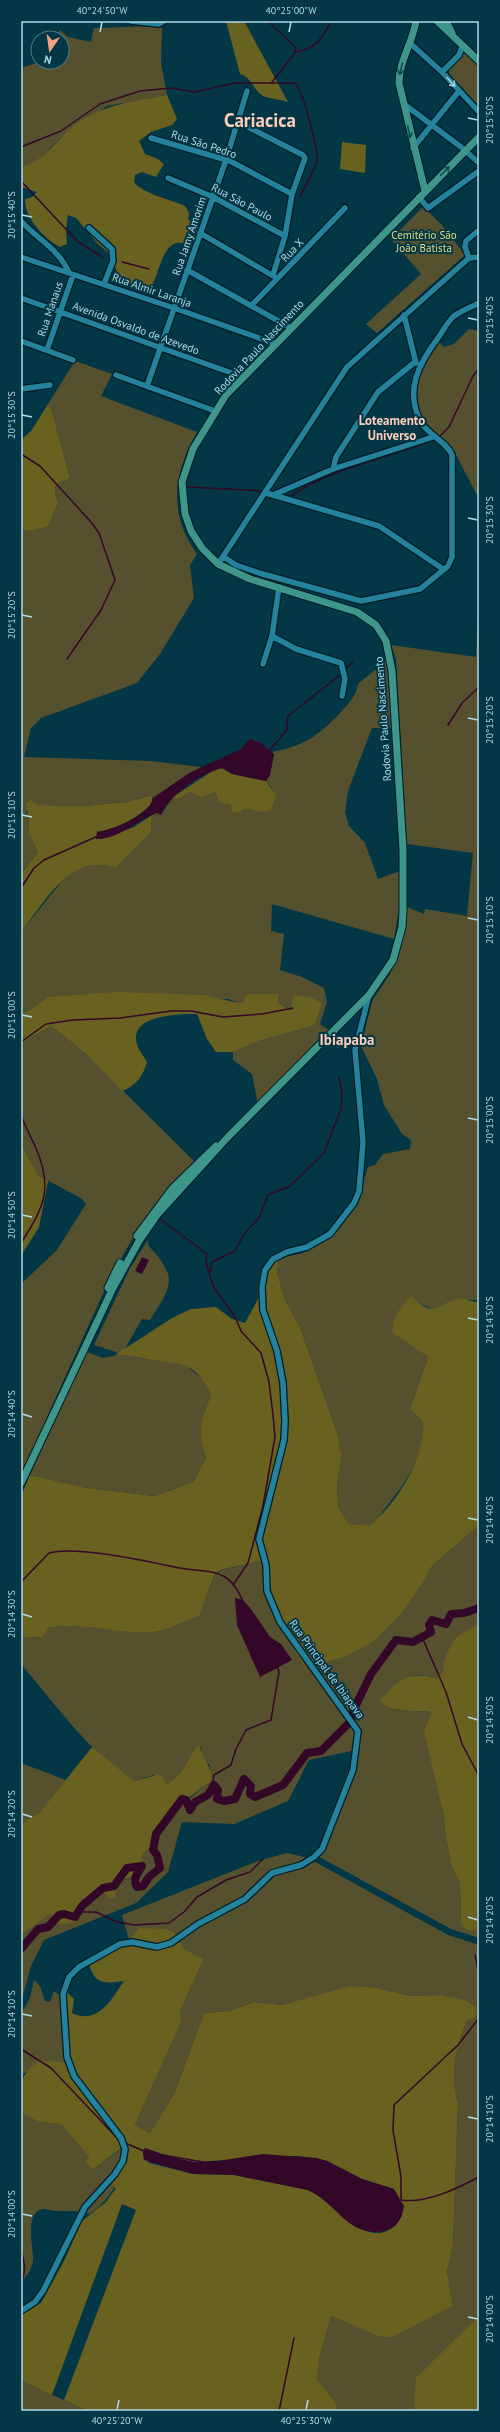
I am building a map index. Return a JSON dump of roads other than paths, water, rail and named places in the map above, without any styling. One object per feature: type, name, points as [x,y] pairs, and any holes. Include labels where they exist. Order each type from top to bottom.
[{"type":"main road","points":[[416,21],[411,44],[400,73],[399,86],[413,148],[425,191]]},
{"type":"main road","points":[[437,21],[455,41],[479,61]]},
{"type":"main road","points":[[446,21],[455,41]]},
{"type":"main road","name":"Rodovia Paulo Nascimento","points":[[21,1483],[96,1322],[102,1301],[114,1275],[152,1214],[187,1173],[228,1138],[369,995],[393,960],[402,926],[403,841],[390,655],[386,641],[372,621],[347,608],[239,575],[218,564],[202,548],[191,531],[185,514],[182,487],[184,473],[193,449],[215,411],[243,377],[479,137]]},
{"type":"street","points":[[131,21],[160,24],[164,21]]},
{"type":"street","points":[[411,44],[442,72],[479,112]]},
{"type":"street","points":[[459,56],[462,47]]},
{"type":"street","points":[[442,72],[459,56],[469,53]]},
{"type":"street","name":"Rua Jamy Amorim","points":[[147,386],[226,160],[247,91]]},
{"type":"street","points":[[413,148],[459,91]]},
{"type":"street","points":[[402,103],[466,150],[479,163]]},
{"type":"street","points":[[200,233],[275,277],[285,236],[292,194],[305,160],[304,155],[238,122]]},
{"type":"street","name":"Rua São Pedro","points":[[150,138],[226,160],[292,194]]},
{"type":"street","points":[[419,197],[428,208],[479,171]]},
{"type":"street","name":"Rua São Paulo","points":[[168,178],[213,197],[285,236]]},
{"type":"street","name":"Rua X","points":[[251,306],[275,277],[345,208]]},
{"type":"street","points":[[21,221],[35,236],[60,256],[71,274]]},
{"type":"street","points":[[89,228],[112,249],[113,261],[104,284]]},
{"type":"street","points":[[469,258],[465,247],[466,241],[479,230]]},
{"type":"street","name":"Rua Almir Laranja","points":[[21,257],[104,284],[276,344]]},
{"type":"street","points":[[218,564],[266,493],[347,367],[469,258],[479,257]]},
{"type":"street","points":[[187,270],[291,328]]},
{"type":"street","name":"Rua Manaus","points":[[47,350],[71,274]]},
{"type":"street","name":"Avenida Osvaldo de Azevedo","points":[[21,298],[243,377]]},
{"type":"street","points":[[333,469],[336,457],[378,392],[417,364],[455,315],[479,303]]},
{"type":"street","points":[[224,557],[244,568],[364,601],[420,589],[450,563],[452,557],[452,455],[420,422],[415,408],[414,382],[417,364],[404,315]]},
{"type":"street","points":[[21,341],[73,360]]},
{"type":"street","points":[[116,375],[215,411]]},
{"type":"street","points":[[21,389],[50,385]]},
{"type":"street","points":[[273,495],[333,469],[433,437]]},
{"type":"street","points":[[266,493],[379,526],[443,569]]},
{"type":"street","points":[[303,594],[305,586]]},
{"type":"street","points":[[263,664],[272,636],[279,587]]},
{"type":"street","points":[[272,636],[296,649],[341,663],[345,679],[342,696]]},
{"type":"street","name":"Rua Principal de Ibiapava","points":[[21,2311],[35,2302],[43,2291],[85,2207],[115,2174],[123,2161],[125,2149],[121,2138],[74,2076],[67,2057],[63,1994],[69,1977],[79,1967],[120,1944],[132,1942],[157,1947],[171,1944],[198,1924],[245,1899],[272,1873],[301,1864],[314,1857],[322,1849],[353,1770],[358,1740],[355,1726],[280,1622],[267,1591],[266,1565],[259,1539],[284,1440],[285,1421],[277,1351],[263,1310],[262,1287],[265,1270],[270,1262],[278,1256],[308,1247],[330,1234],[354,1203],[359,1191],[362,1172],[363,1142],[355,1050],[369,995]]},
{"type":"waterway","points":[[268,21],[296,48],[293,56],[272,82]]},
{"type":"waterway","points":[[295,52],[309,48],[318,42],[332,21]]},
{"type":"waterway","points":[[21,147],[61,131],[100,104],[140,91],[172,88],[194,92],[235,83],[295,83],[302,96],[317,154],[314,170],[300,197]]},
{"type":"waterway","points":[[21,181],[77,241],[102,257]]},
{"type":"waterway","points":[[122,262],[149,269]]},
{"type":"waterway","points":[[439,437],[449,427],[473,376],[479,369]]},
{"type":"waterway","points":[[291,496],[307,486],[341,471],[430,441]]},
{"type":"waterway","points":[[21,454],[40,466],[91,522],[99,533],[115,580],[101,610],[67,659]]},
{"type":"waterway","points":[[187,487],[264,491]]},
{"type":"waterway","points":[[346,668],[353,662]]},
{"type":"waterway","points":[[269,751],[287,730],[288,716],[339,676]]},
{"type":"waterway","points":[[448,725],[462,703],[479,687]]},
{"type":"waterway","points":[[21,888],[34,868],[44,860],[98,836]]},
{"type":"waterway","points":[[21,1042],[46,1024],[73,1020],[120,1018],[171,1011],[191,1011],[223,1017],[262,1014],[293,1008]]},
{"type":"waterway","points":[[210,1272],[212,1262],[235,1251],[244,1234],[259,1218],[268,1195],[290,1186],[324,1153],[341,1109],[342,1093],[339,1077]]},
{"type":"waterway","points":[[21,1115],[41,1161],[45,1186],[41,1208],[21,1243]]},
{"type":"waterway","points":[[160,1219],[207,1254],[206,1262],[213,1286],[235,1317],[241,1331],[261,1353],[269,1382],[275,1437],[263,1506],[248,1563],[233,1585]]},
{"type":"waterway","points":[[21,1582],[49,1553],[77,1551],[113,1555],[220,1574],[231,1582],[243,1601]]},
{"type":"waterway","points":[[21,1949],[38,1929],[48,1927],[59,1915],[64,1914],[75,1917],[82,1906],[103,1888],[114,1886],[127,1868],[142,1866],[136,1876],[135,1881],[137,1887],[143,1886],[149,1877],[160,1868],[157,1855],[153,1850],[156,1834],[182,1799],[186,1800],[190,1810],[195,1802],[208,1795],[214,1785],[218,1790],[217,1799],[224,1801],[235,1799],[244,1779],[251,1786],[250,1794],[255,1797],[283,1785],[307,1753],[321,1751],[351,1721],[354,1709],[371,1674],[396,1640],[413,1642],[431,1632],[429,1625],[432,1620],[446,1624],[451,1614],[464,1613],[479,1608]]},
{"type":"waterway","points":[[422,1637],[446,1692],[462,1744],[479,1776]]},
{"type":"waterway","points":[[212,1787],[214,1775],[231,1765],[236,1749],[246,1730],[271,1720],[279,1672],[277,1666]]},
{"type":"waterway","points":[[328,1667],[339,1691],[354,1710]]},
{"type":"waterway","points":[[79,1912],[96,1912],[117,1922],[135,1925],[169,1923],[184,1912],[197,1897],[226,1880],[250,1872],[263,1859]]},
{"type":"waterway","points":[[475,1955],[479,1974]]},
{"type":"waterway","points":[[401,2199],[401,2177],[393,2130],[394,2105],[458,2045],[479,2018]]},
{"type":"waterway","points":[[21,2049],[51,2068],[120,2141]]},
{"type":"waterway","points":[[125,2143],[144,2151]]},
{"type":"waterway","points":[[163,2155],[203,2162]]},
{"type":"waterway","points":[[401,2200],[421,2200],[442,2194],[479,2177]]},
{"type":"waterway","points":[[21,2250],[24,2262],[24,2274],[21,2281]]},
{"type":"waterway","points":[[279,2411],[294,2338]]},
{"type":"district","name":"Cariacica","points":[[260,120]]},
{"type":"district","name":"Loteamento Universo","points":[[392,428]]},
{"type":"district","name":"Ibiapaba","points":[[347,1039]]},
{"type":"park label","name":"Cemitério São João Batista","points":[[424,241]]}]
